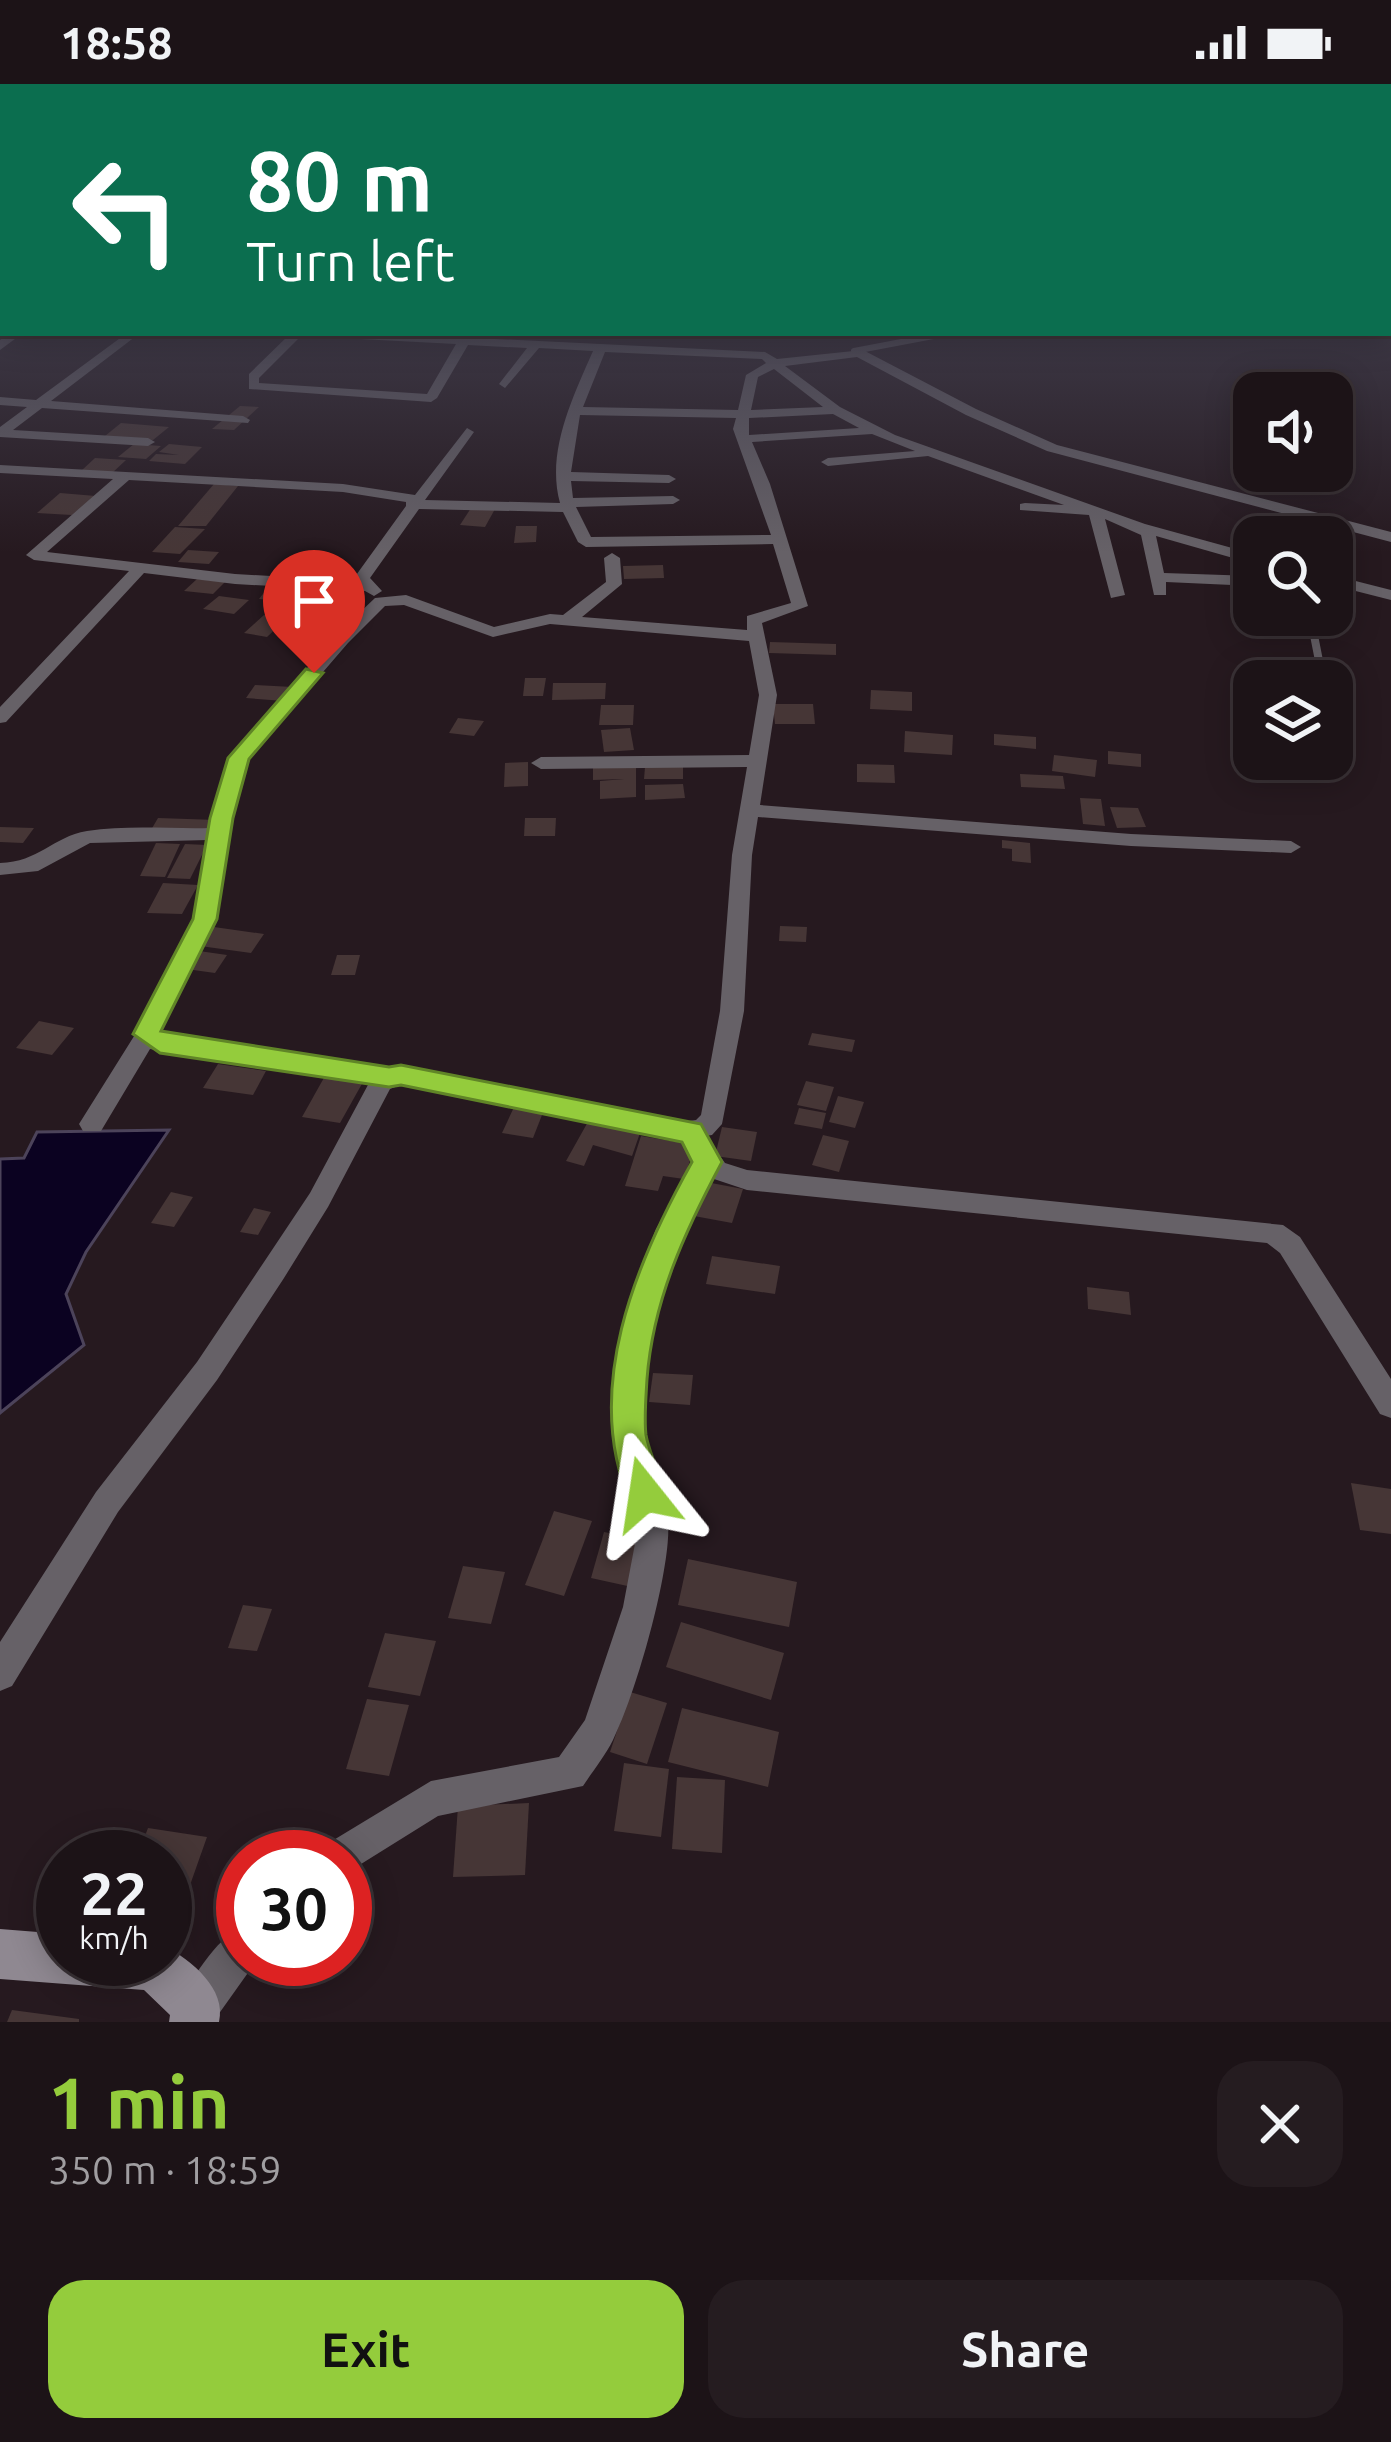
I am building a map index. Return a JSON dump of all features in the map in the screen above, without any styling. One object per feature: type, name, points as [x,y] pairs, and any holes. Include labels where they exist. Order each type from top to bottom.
[{"type":"street","points":[[0,433],[82,372]]},
{"type":"street","points":[[259,372],[254,386],[430,398],[445,372]]},
{"type":"street","points":[[506,384],[515,372]]},
{"type":"street","points":[[590,372],[573,410],[561,476],[573,525],[586,542],[781,539]]},
{"type":"street","points":[[146,1034],[160,1044],[401,1075],[674,1132],[703,1128],[713,1118],[732,1011],[748,810],[768,695],[753,620],[800,606],[742,426],[748,381],[763,372]]},
{"type":"street","points":[[790,372],[836,410],[929,454],[1139,527],[1233,553]]},
{"type":"street","points":[[899,372],[971,412],[1052,448],[1391,538]]},
{"type":"street","points":[[0,401],[243,420]]},
{"type":"street","points":[[573,410],[742,426],[874,430]]},
{"type":"street","points":[[742,426],[836,410]]},
{"type":"street","points":[[365,586],[362,578],[466,432]]},
{"type":"street","points":[[0,433],[148,442]]},
{"type":"street","points":[[829,461],[929,454]]},
{"type":"street","points":[[0,469],[343,488],[414,501],[568,505],[673,500]]},
{"type":"street","points":[[561,476],[669,479]]},
{"type":"street","points":[[124,477],[34,554],[235,579],[365,586],[494,632],[537,619],[754,637]]},
{"type":"street","points":[[1025,506],[1095,511]]},
{"type":"street","points":[[1095,511],[1117,595]]},
{"type":"street","points":[[1139,527],[1148,533],[1158,585],[1233,581]]},
{"type":"street","points":[[566,621],[614,584],[617,572],[612,558]]},
{"type":"street","points":[[0,718],[141,566]]},
{"type":"street","points":[[1353,585],[1391,595]]},
{"type":"street","points":[[92,1124],[146,1034],[205,919],[233,772],[248,742],[373,605],[392,599]]},
{"type":"street","points":[[541,763],[755,760]]},
{"type":"street","points":[[748,810],[1131,840],[1291,847]]},
{"type":"street","points":[[0,869],[37,868],[73,840],[88,837],[219,834]]},
{"type":"street","points":[[0,1674],[106,1502],[207,1371],[274,1270],[319,1200],[373,1093],[389,1077]]},
{"type":"street","points":[[691,1131],[707,1162],[727,1175],[747,1180],[1273,1233],[1290,1245],[1391,1405]]},
{"type":"street","points":[[372,1837],[431,1799],[569,1774],[599,1730],[640,1607],[652,1533],[628,1434],[630,1376],[649,1284],[670,1229],[707,1162]]},
{"type":"street","points":[[0,1954],[153,1966],[181,1986],[195,2016]]},
{"type":"street","points":[[195,2016],[216,1985]]},
{"type":"shaded area","points":[[169,1130],[86,1252],[66,1294],[84,1345],[0,1413],[0,1159],[24,1158],[37,1132]]},
{"type":"building","points":[[240,406],[259,407],[234,430],[212,429]]},
{"type":"building","points":[[121,423],[169,427],[153,440],[105,436]]},
{"type":"building","points":[[134,444],[161,446],[146,459],[118,457]]},
{"type":"building","points":[[169,444],[202,447],[185,464],[149,461],[156,454],[179,455],[159,452]]},
{"type":"building","points":[[95,458],[126,460],[111,474],[81,471]]},
{"type":"building","points":[[214,484],[238,486],[206,526],[178,526]]},
{"type":"building","points":[[60,493],[96,496],[72,515],[37,513]]},
{"type":"building","points":[[471,508],[495,509],[485,527],[460,525]]},
{"type":"building","points":[[516,526],[537,526],[536,542],[514,543]]},
{"type":"building","points":[[175,527],[205,529],[180,554],[152,552]]},
{"type":"building","points":[[188,550],[219,552],[209,564],[178,562]]},
{"type":"building","points":[[663,565],[664,578],[624,579],[623,566]]},
{"type":"building","points":[[197,579],[225,582],[213,594],[184,591]]},
{"type":"building","points":[[269,586],[304,589],[294,602],[259,599]]},
{"type":"building","points":[[219,596],[249,600],[234,614],[203,609]]},
{"type":"building","points":[[264,615],[286,619],[267,637],[244,633]]},
{"type":"building","points":[[770,642],[836,644],[836,655],[769,653]]},
{"type":"building","points":[[525,678],[546,678],[543,696],[523,696]]},
{"type":"building","points":[[553,683],[606,683],[605,699],[552,700]]},
{"type":"building","points":[[255,685],[293,687],[284,701],[246,698]]},
{"type":"building","points":[[871,690],[912,692],[912,711],[870,709]]},
{"type":"building","points":[[773,704],[813,704],[815,724],[775,724]]},
{"type":"building","points":[[601,705],[634,705],[633,725],[599,725]]},
{"type":"building","points":[[458,718],[484,721],[474,736],[449,733]]},
{"type":"building","points":[[630,728],[634,750],[604,752],[601,730]]},
{"type":"building","points":[[905,731],[953,735],[952,755],[904,752]]},
{"type":"building","points":[[994,734],[1036,737],[1036,749],[994,745]]},
{"type":"building","points":[[1108,751],[1141,754],[1141,767],[1108,764]]},
{"type":"building","points":[[1054,755],[1097,760],[1095,777],[1052,771]]},
{"type":"building","points":[[528,762],[528,786],[504,787],[505,763]]},
{"type":"building","points":[[636,763],[636,797],[600,799],[600,781],[624,779],[593,780],[593,764]]},
{"type":"building","points":[[857,764],[894,765],[895,783],[857,782]]},
{"type":"building","points":[[645,767],[683,767],[683,779],[644,779]]},
{"type":"building","points":[[1020,774],[1063,776],[1065,789],[1021,787]]},
{"type":"building","points":[[683,784],[685,798],[645,800],[645,785]]},
{"type":"building","points":[[1080,798],[1101,799],[1105,826],[1083,824]]},
{"type":"building","points":[[1110,807],[1138,808],[1146,827],[1117,828]]},
{"type":"building","points":[[158,818],[217,820],[211,832],[151,830]]},
{"type":"building","points":[[525,818],[556,818],[555,836],[524,836]]},
{"type":"building","points":[[0,827],[34,828],[23,843],[0,842]]},
{"type":"building","points":[[1002,840],[1030,843],[1031,863],[1012,861],[1012,849],[1002,848]]},
{"type":"building","points":[[156,843],[180,844],[165,877],[140,876]]},
{"type":"building","points":[[185,844],[207,845],[190,879],[167,878]]},
{"type":"building","points":[[163,883],[198,885],[182,914],[147,913]]},
{"type":"building","points":[[780,926],[807,927],[806,942],[779,941]]},
{"type":"building","points":[[214,927],[264,934],[251,953],[200,946]]},
{"type":"building","points":[[199,951],[227,955],[215,973],[186,969]]},
{"type":"building","points":[[337,955],[360,955],[355,975],[331,975]]},
{"type":"building","points":[[39,1021],[74,1028],[52,1055],[16,1048]]},
{"type":"building","points":[[812,1033],[855,1040],[852,1052],[808,1045]]},
{"type":"building","points":[[218,1064],[266,1071],[253,1095],[203,1088]]},
{"type":"building","points":[[325,1076],[363,1082],[340,1123],[302,1117]]},
{"type":"building","points":[[806,1081],[834,1087],[826,1111],[797,1105]]},
{"type":"building","points":[[838,1096],[864,1102],[855,1128],[829,1122]]},
{"type":"building","points":[[515,1105],[544,1110],[533,1138],[502,1133]]},
{"type":"building","points":[[799,1108],[826,1113],[822,1129],[794,1124]]},
{"type":"building","points":[[589,1120],[640,1133],[632,1156],[593,1145],[584,1166],[566,1161]]},
{"type":"building","points":[[722,1127],[757,1132],[751,1161],[715,1156]]},
{"type":"building","points":[[823,1135],[849,1141],[839,1172],[812,1165]]},
{"type":"building","points":[[641,1136],[695,1145],[684,1179],[663,1176],[658,1191],[625,1186]]},
{"type":"building","points":[[706,1182],[743,1189],[732,1223],[694,1216]]},
{"type":"building","points":[[171,1192],[193,1197],[174,1227],[151,1223]]},
{"type":"building","points":[[254,1208],[271,1212],[258,1235],[240,1232]]},
{"type":"building","points":[[712,1256],[780,1266],[775,1294],[706,1284]]},
{"type":"building","points":[[1087,1287],[1129,1292],[1131,1315],[1088,1309]]},
{"type":"building","points":[[653,1373],[693,1375],[690,1405],[649,1402]]},
{"type":"building","points":[[1351,1483],[1391,1489],[1391,1534],[1360,1530]]},
{"type":"building","points":[[554,1511],[592,1521],[564,1596],[525,1585]]},
{"type":"building","points":[[604,1532],[645,1540],[632,1587],[591,1578]]},
{"type":"building","points":[[688,1559],[797,1582],[789,1627],[678,1605]]},
{"type":"building","points":[[463,1566],[505,1572],[491,1624],[448,1618]]},
{"type":"building","points":[[243,1605],[272,1609],[257,1651],[228,1648]]},
{"type":"building","points":[[681,1622],[784,1653],[771,1700],[666,1667]]},
{"type":"building","points":[[385,1633],[436,1641],[420,1696],[368,1687]]},
{"type":"building","points":[[630,1692],[667,1703],[647,1764],[610,1752]]},
{"type":"building","points":[[367,1699],[409,1705],[389,1776],[346,1769]]},
{"type":"building","points":[[682,1708],[779,1732],[768,1787],[668,1762]]},
{"type":"building","points":[[624,1763],[669,1769],[661,1837],[614,1831]]},
{"type":"building","points":[[677,1777],[725,1780],[722,1853],[672,1849]]},
{"type":"building","points":[[529,1803],[525,1875],[453,1877],[458,1806]]},
{"type":"building","points":[[192,1835],[207,1837],[192,1879]]},
{"type":"building","points":[[12,2010],[79,2019],[79,2022],[7,2022]]},
{"type":"route","points":[[314,673],[238,758],[222,818],[205,919],[146,1034],[160,1044],[401,1075],[674,1132],[691,1131],[707,1162],[670,1229],[649,1284],[630,1376],[628,1434],[645,1494]]}]
